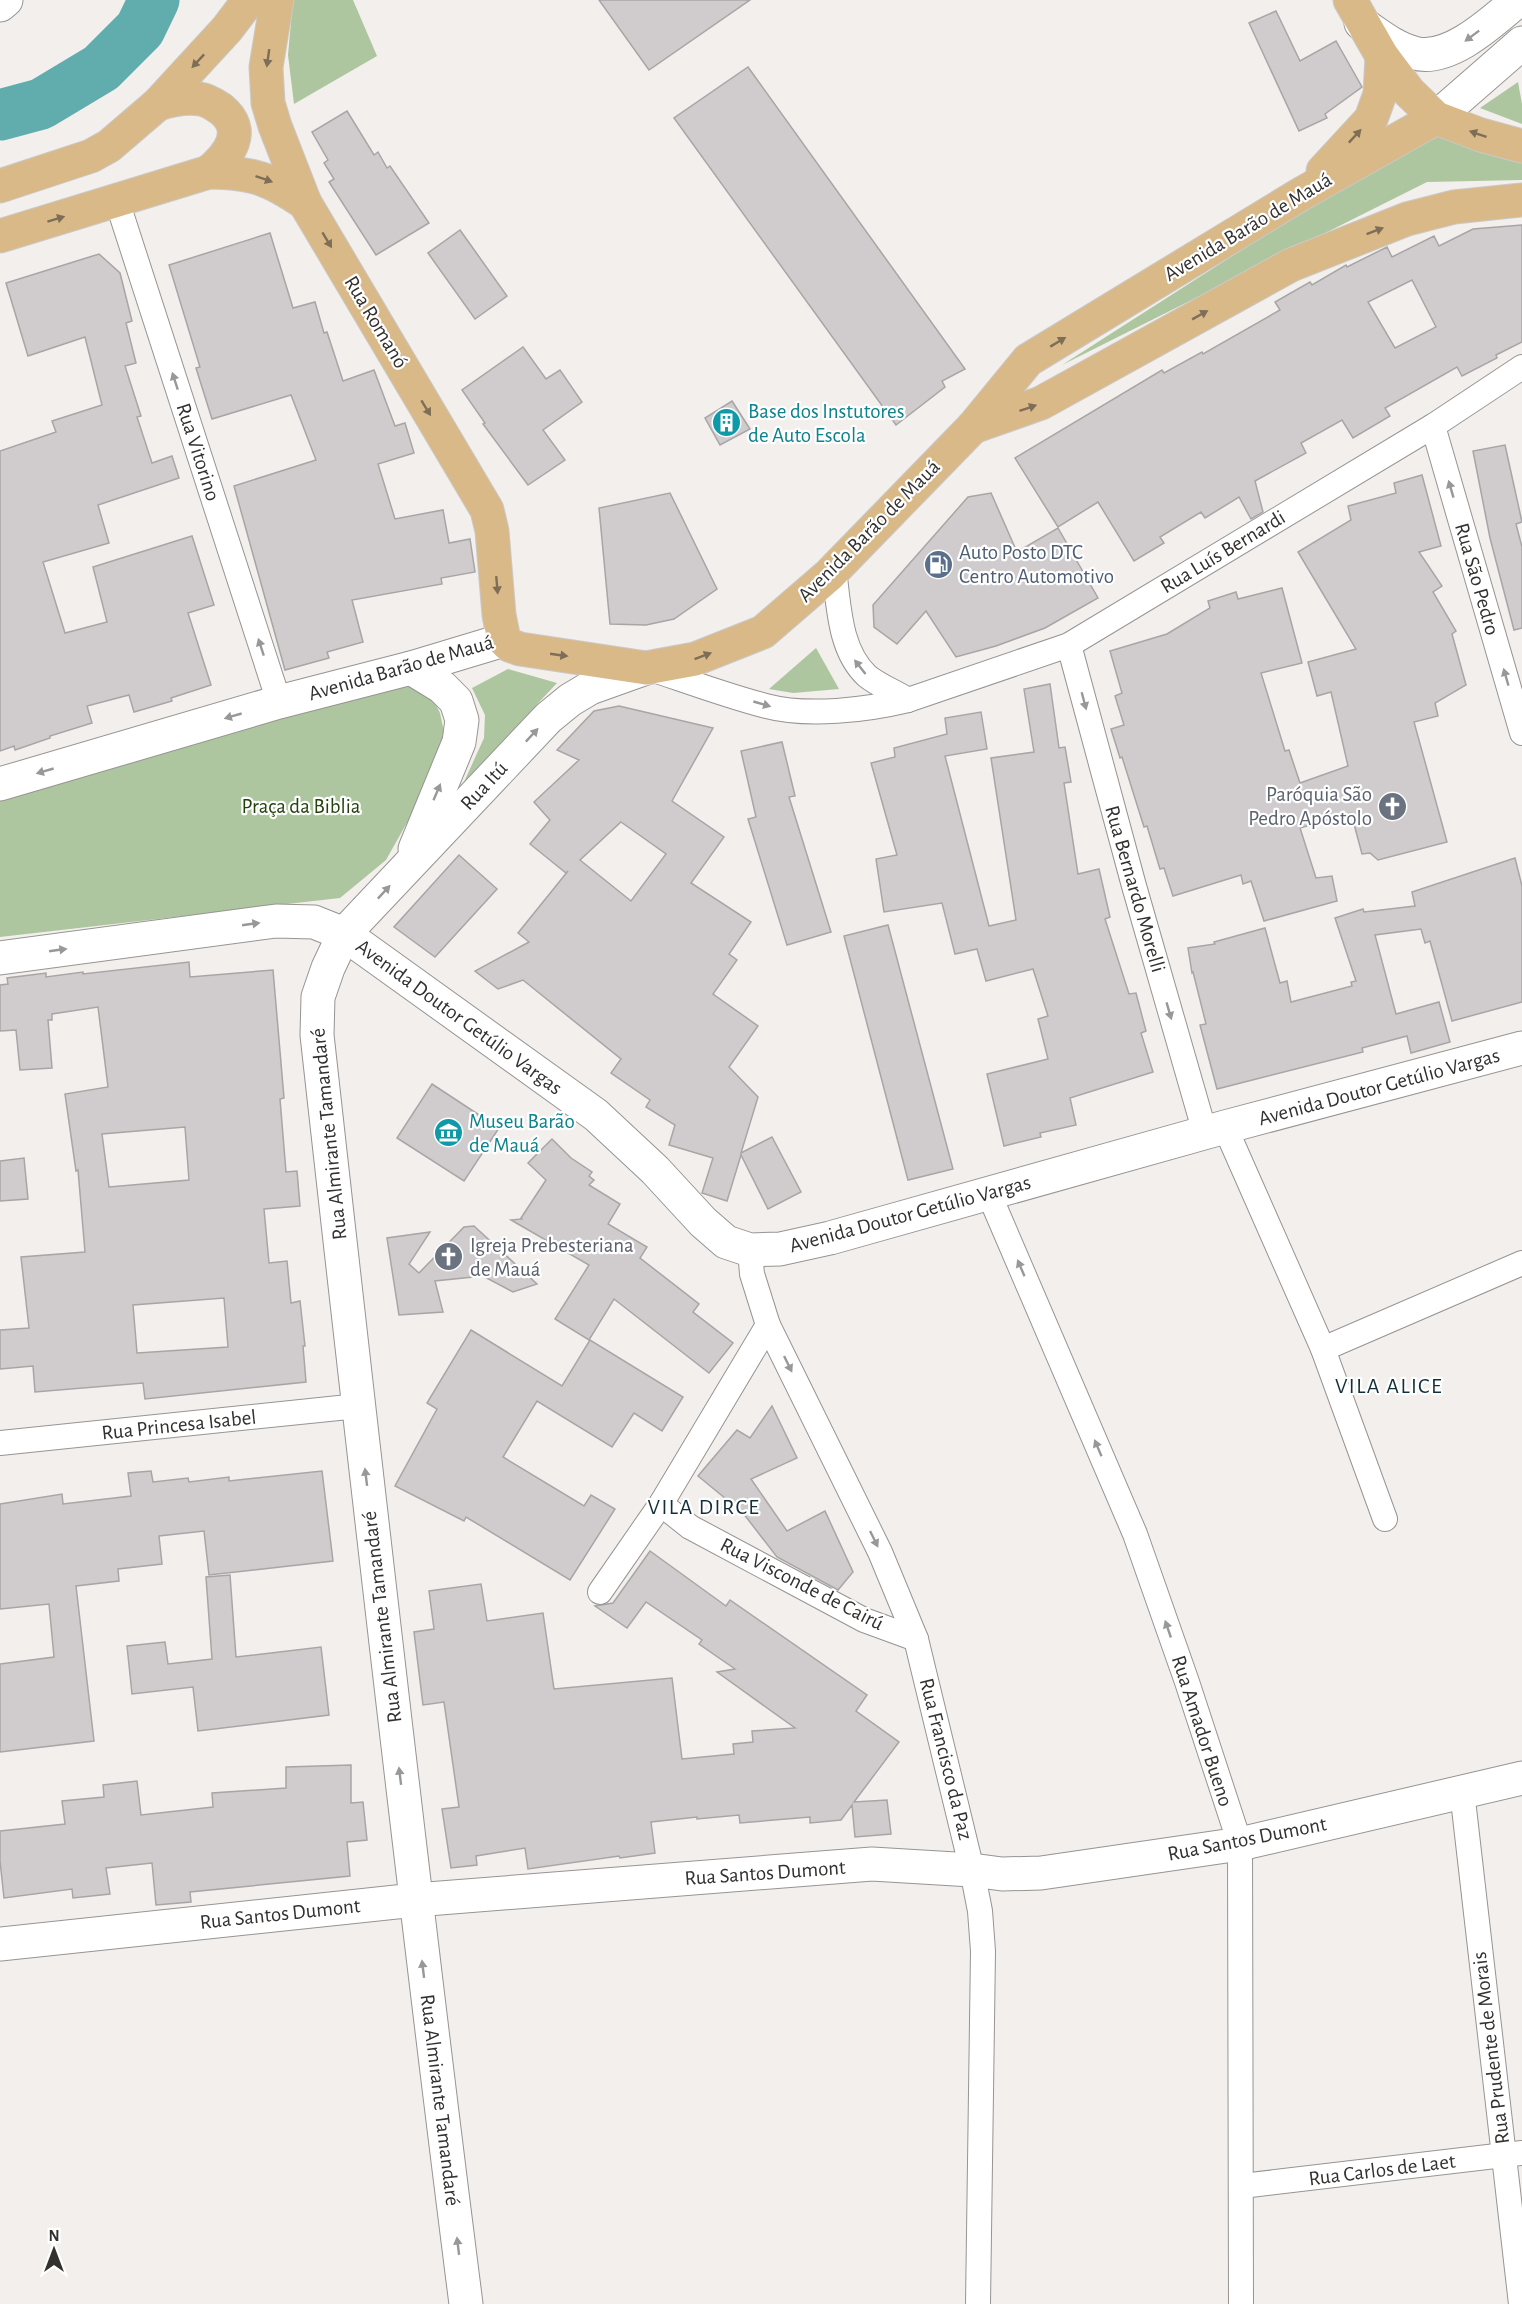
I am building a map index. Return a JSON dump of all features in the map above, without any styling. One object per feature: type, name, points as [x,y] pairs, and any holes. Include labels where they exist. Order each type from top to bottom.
[{"type":"main road","points":[[0,5],[6,0]]},
{"type":"main road","points":[[0,186],[91,156],[109,146],[158,104],[227,29],[249,0]]},
{"type":"main road","name":"Rua Romanó","points":[[277,0],[266,67],[268,103],[275,126],[305,203],[487,510],[492,531],[499,615],[504,640]]},
{"type":"main road","points":[[1356,11],[1390,43],[1415,54],[1436,55],[1457,47],[1518,0]]},
{"type":"main road","points":[[1356,11],[1382,56],[1409,92],[1436,118],[1481,135],[1522,146]]},
{"type":"main road","points":[[1436,118],[1522,43]]},
{"type":"main road","points":[[1301,194],[1371,119],[1380,94],[1382,56]]},
{"type":"main road","points":[[158,104],[176,99],[202,99],[212,103],[231,119],[234,128],[233,140],[224,159],[209,172]]},
{"type":"main road","name":"Avenida Barão de Mauá","points":[[0,784],[279,702],[411,668],[504,640],[509,645],[520,649],[646,668],[695,659],[763,632],[834,570],[973,427],[1028,360],[1301,194],[1436,118]]},
{"type":"main road","points":[[0,236],[209,172],[240,173],[263,178],[305,203]]},
{"type":"main road","name":"Avenida Barão de Mauá","points":[[973,427],[1041,403],[1292,265],[1407,219],[1454,207],[1522,200]]},
{"type":"main road","points":[[408,866],[459,742],[462,720],[456,701],[442,687],[411,668]]},
{"type":"main road","name":"Rua Itú","points":[[344,934],[548,718],[570,700],[590,688],[646,668]]},
{"type":"main road","name":"Avenida Doutor Getúlio Vargas","points":[[0,958],[276,921],[314,922],[344,934],[596,1115],[655,1170],[703,1222],[726,1242],[750,1250],[780,1249],[1522,1048]]},
{"type":"main road","name":"Rua Almirante Tamandaré","points":[[344,934],[328,968],[318,997],[317,1035],[415,1900],[466,2304]]},
{"type":"main road","name":"Rua Santos Dumont","points":[[0,1944],[415,1900],[872,1864],[1002,1874],[1041,1873],[1240,1844],[1522,1778]]},
{"type":"street","name":"Rua Vitorino","points":[[117,201],[279,702]]},
{"type":"street","name":"Rua Luís Bernardi","points":[[646,668],[768,706],[825,712],[886,705],[908,700],[1069,645],[1433,426],[1522,368]]},
{"type":"street","name":"Rua São Pedro","points":[[1433,426],[1522,733]]},
{"type":"street","points":[[834,570],[841,622],[851,655],[867,676],[908,700]]},
{"type":"street","name":"Rua Bernardo Morelli","points":[[1069,645],[1134,886],[1215,1130],[1323,1349],[1385,1519]]},
{"type":"street","name":"Rua Amador Bueno","points":[[989,1194],[1135,1534],[1240,1844],[1241,2304]]},
{"type":"street","name":"Rua Francisco da Paz","points":[[750,1250],[752,1274],[768,1325],[880,1552],[916,1639],[972,1870],[980,1911],[982,1951],[978,2304]]},
{"type":"street","points":[[1323,1349],[1522,1263]]},
{"type":"street","points":[[600,1592],[661,1504],[768,1325]]},
{"type":"street","name":"Rua Princesa Isabel","points":[[0,1443],[358,1406]]},
{"type":"street","name":"Rua Visconde de Cairú","points":[[661,1504],[690,1527],[843,1609],[864,1620],[916,1639]]},
{"type":"street","name":"Rua Prudente de Morais","points":[[1462,1791],[1513,2154],[1521,2304]]},
{"type":"street","name":"Rua Carlos de Laet","points":[[1242,2186],[1513,2154]]},
{"type":"green space","points":[[293,0],[353,0],[377,56],[294,104],[288,55]]},
{"type":"green space","points":[[1518,82],[1522,104],[1522,124],[1480,108]]},
{"type":"green space","points":[[1432,128],[1522,162],[1522,180],[1427,182],[1062,365]]},
{"type":"green space","points":[[816,648],[839,689],[793,693],[769,689]]},
{"type":"green space","points":[[508,669],[557,683],[464,782],[484,738],[485,715],[472,688]]},
{"type":"green space","name":"Praça da Biblia","points":[[391,682],[417,685],[432,697],[440,713],[444,732],[442,750],[427,787],[386,860],[340,898],[0,937],[0,788]]},
{"type":"building","points":[[599,0],[750,0],[649,70]]},
{"type":"building","points":[[1276,11],[1300,61],[1336,41],[1362,87],[1325,114],[1327,118],[1299,131],[1249,23]]},
{"type":"building","points":[[748,67],[965,369],[942,381],[945,387],[896,425],[674,118]]},
{"type":"building","points":[[347,111],[374,155],[378,152],[387,168],[390,166],[429,223],[376,255],[329,182],[334,179],[324,163],[328,160],[312,132]]},
{"type":"building","points":[[1522,225],[1522,342],[1462,376],[1457,367],[1385,408],[1390,416],[1353,438],[1342,420],[1301,443],[1306,453],[1255,481],[1263,512],[1251,519],[1239,497],[1205,518],[1201,512],[1160,537],[1164,543],[1134,561],[1098,502],[1058,527],[1015,458],[1162,370],[1164,373],[1202,352],[1203,354],[1280,310],[1275,302],[1310,282],[1312,285],[1346,265],[1347,267],[1387,247],[1392,257],[1434,236],[1439,246],[1473,229]],"holes":[[[1412,280],[1436,327],[1395,348],[1368,302]]]},
{"type":"building","points":[[460,230],[507,296],[475,319],[428,253]]},
{"type":"building","points":[[270,233],[293,308],[315,302],[324,333],[327,332],[343,381],[374,370],[395,426],[405,423],[414,453],[378,464],[395,519],[443,510],[449,543],[470,539],[475,572],[441,578],[442,584],[352,600],[363,642],[327,652],[329,658],[285,670],[234,486],[316,460],[291,395],[212,419],[196,368],[200,367],[169,265]]},
{"type":"building","points":[[99,254],[120,273],[132,321],[126,323],[136,363],[125,366],[141,416],[137,417],[152,463],[172,456],[179,478],[98,505],[109,543],[43,562],[65,633],[107,622],[93,567],[192,536],[214,605],[188,613],[211,685],[171,698],[172,701],[134,712],[129,695],[87,706],[92,723],[15,750],[14,746],[0,751],[0,451],[56,432],[52,421],[102,405],[85,337],[28,356],[6,283]]},
{"type":"building","points":[[523,347],[546,379],[560,370],[582,402],[543,430],[565,460],[528,485],[483,424],[485,423],[462,390]]},
{"type":"building","name":"Base dos Instutores de Auto Escola","points":[[732,401],[750,429],[720,445],[705,418]]},
{"type":"building","points":[[1505,445],[1522,522],[1516,524],[1522,547],[1522,628],[1514,630],[1490,538],[1473,451]]},
{"type":"building","points":[[1422,475],[1441,546],[1419,552],[1442,586],[1433,592],[1456,631],[1452,634],[1466,685],[1435,703],[1438,716],[1414,722],[1447,842],[1378,860],[1370,853],[1362,854],[1351,813],[1300,828],[1316,878],[1332,876],[1337,901],[1264,921],[1251,881],[1243,884],[1241,875],[1173,896],[1164,868],[1160,869],[1147,826],[1144,827],[1111,729],[1124,725],[1115,696],[1122,693],[1110,651],[1167,634],[1210,608],[1208,601],[1236,592],[1238,599],[1282,588],[1302,663],[1261,673],[1285,751],[1289,750],[1300,783],[1348,766],[1331,692],[1317,696],[1308,662],[1356,649],[1298,552],[1351,520],[1348,506],[1396,493],[1394,483]]},
{"type":"building","points":[[670,493],[717,589],[674,619],[646,625],[610,624],[599,508]]},
{"type":"building","points":[[991,493],[1017,552],[1058,528],[1098,598],[1045,628],[996,646],[956,657],[926,611],[897,644],[874,627],[873,605],[968,497]]},
{"type":"building","points":[[1050,684],[1059,748],[1065,747],[1071,782],[1064,783],[1078,874],[1099,869],[1110,917],[1105,919],[1129,994],[1136,993],[1146,1031],[1141,1033],[1153,1072],[1070,1098],[1076,1125],[1040,1133],[1041,1137],[1004,1146],[987,1074],[1048,1059],[1038,1019],[1048,1016],[1033,969],[986,981],[977,949],[955,954],[942,903],[884,912],[876,859],[897,855],[871,763],[895,757],[894,748],[947,734],[945,718],[981,712],[987,749],[945,756],[989,926],[1016,920],[991,758],[1034,752],[1024,689]]},
{"type":"building","points":[[619,706],[713,728],[672,801],[724,837],[691,883],[751,922],[729,954],[737,960],[713,994],[758,1026],[729,1067],[758,1097],[741,1153],[772,1137],[801,1192],[768,1209],[741,1155],[727,1201],[702,1193],[713,1158],[669,1145],[675,1125],[646,1107],[650,1100],[611,1073],[621,1059],[523,980],[498,989],[475,971],[529,942],[518,933],[568,871],[566,873],[530,844],[550,820],[534,802],[579,760],[557,750],[594,711]],"holes":[[[621,822],[666,854],[631,901],[580,860]]]},
{"type":"building","points":[[782,742],[795,796],[789,797],[831,932],[787,945],[748,819],[756,817],[741,751]]},
{"type":"building","points":[[459,855],[497,889],[435,957],[394,927]]},
{"type":"building","points":[[1515,858],[1522,886],[1522,1002],[1452,1021],[1430,941],[1425,943],[1421,929],[1375,935],[1396,1014],[1439,1002],[1450,1042],[1411,1053],[1407,1036],[1362,1048],[1363,1052],[1217,1089],[1200,1025],[1206,1024],[1192,973],[1188,948],[1215,944],[1214,942],[1265,928],[1280,983],[1287,981],[1291,1002],[1352,986],[1351,982],[1356,981],[1335,918],[1363,909],[1364,912],[1415,906],[1412,892]]},
{"type":"building","points":[[888,925],[953,1169],[908,1180],[844,936]]},
{"type":"building","points":[[189,962],[190,977],[273,970],[284,1098],[280,1099],[286,1172],[297,1171],[300,1206],[264,1209],[269,1263],[287,1261],[291,1303],[300,1301],[306,1382],[145,1399],[143,1383],[35,1392],[33,1366],[0,1369],[0,1330],[29,1328],[21,1257],[85,1252],[78,1170],[76,1171],[65,1094],[108,1087],[98,1007],[52,1014],[52,1020],[48,1020],[52,1068],[20,1070],[16,1030],[0,1031],[0,985],[8,984],[7,978],[46,973],[46,977],[83,972],[83,974]],"holes":[[[185,1127],[189,1180],[109,1187],[102,1134]],[[224,1298],[228,1347],[137,1353],[133,1305]]]},
{"type":"building","name":"Museu Barão de Mauá","points":[[432,1084],[499,1128],[464,1181],[397,1138]]},
{"type":"building","points":[[552,1139],[571,1158],[592,1172],[589,1176],[594,1180],[589,1185],[620,1204],[608,1224],[647,1247],[640,1258],[699,1304],[693,1312],[733,1343],[709,1373],[614,1299],[589,1340],[555,1319],[589,1265],[511,1220],[522,1219],[546,1180],[528,1163]]},
{"type":"building","points":[[24,1158],[28,1199],[0,1201],[0,1161]]},
{"type":"building","name":"Igreja Prebesteriana de Mauá","points":[[474,1226],[537,1284],[513,1292],[483,1276],[435,1281],[443,1312],[399,1315],[387,1238],[430,1232],[409,1264],[419,1273],[464,1227]]},
{"type":"building","points":[[471,1330],[562,1386],[590,1340],[683,1397],[662,1431],[634,1413],[612,1447],[537,1401],[503,1457],[584,1506],[591,1495],[615,1509],[570,1580],[466,1517],[464,1521],[395,1486],[437,1409],[427,1403]]},
{"type":"building","points":[[772,1406],[797,1458],[751,1479],[787,1531],[825,1511],[853,1572],[838,1590],[777,1557],[743,1513],[698,1476],[737,1430],[750,1438]]},
{"type":"building","points":[[151,1471],[153,1482],[188,1478],[189,1482],[229,1477],[229,1481],[322,1471],[333,1561],[209,1575],[204,1531],[159,1536],[162,1564],[118,1569],[119,1581],[76,1586],[94,1741],[0,1752],[0,1664],[54,1657],[49,1604],[0,1609],[0,1504],[62,1494],[63,1504],[131,1496],[128,1473]]},
{"type":"building","points":[[650,1551],[726,1606],[730,1600],[867,1695],[856,1711],[899,1742],[854,1802],[887,1800],[891,1834],[855,1837],[852,1805],[841,1820],[810,1823],[810,1817],[740,1823],[739,1815],[651,1822],[655,1853],[528,1869],[525,1848],[476,1856],[477,1865],[451,1868],[442,1809],[459,1807],[444,1702],[423,1705],[414,1632],[434,1629],[429,1591],[481,1584],[487,1621],[543,1613],[554,1689],[672,1678],[682,1759],[734,1754],[733,1744],[753,1742],[752,1731],[795,1728],[717,1672],[735,1669],[699,1644],[702,1640],[646,1602],[627,1628],[595,1606],[613,1603]]},
{"type":"building","points":[[230,1575],[236,1657],[321,1647],[329,1715],[198,1731],[193,1687],[132,1694],[127,1646],[165,1642],[168,1664],[212,1659],[206,1577]]},
{"type":"building","points":[[351,1765],[351,1803],[363,1802],[367,1840],[347,1842],[350,1876],[190,1892],[191,1902],[156,1905],[152,1863],[106,1868],[110,1894],[73,1898],[72,1889],[4,1898],[0,1831],[65,1824],[62,1801],[104,1797],[103,1785],[137,1781],[141,1815],[213,1807],[212,1793],[286,1788],[286,1767]]},
{"type":"waterway","points":[[0,115],[41,104],[101,68],[140,29],[154,0]]},
{"type":"place","name":"Base dos Instutores de Auto Escola","points":[[727,423]]},
{"type":"place","name":"Auto Posto DTC Centro Automotivo","points":[[938,564]]},
{"type":"place","name":"Paróquia São Pedro Apóstolo","points":[[1393,806]]},
{"type":"place","name":"Museu Barão de Mauá","points":[[448,1133]]},
{"type":"place","name":"Igreja Prebesteriana de Mauá","points":[[449,1257]]},
{"type":"district","name":"VILA ALICE","points":[[1389,1386]]},
{"type":"district","name":"VILA DIRCE","points":[[704,1507]]}]
